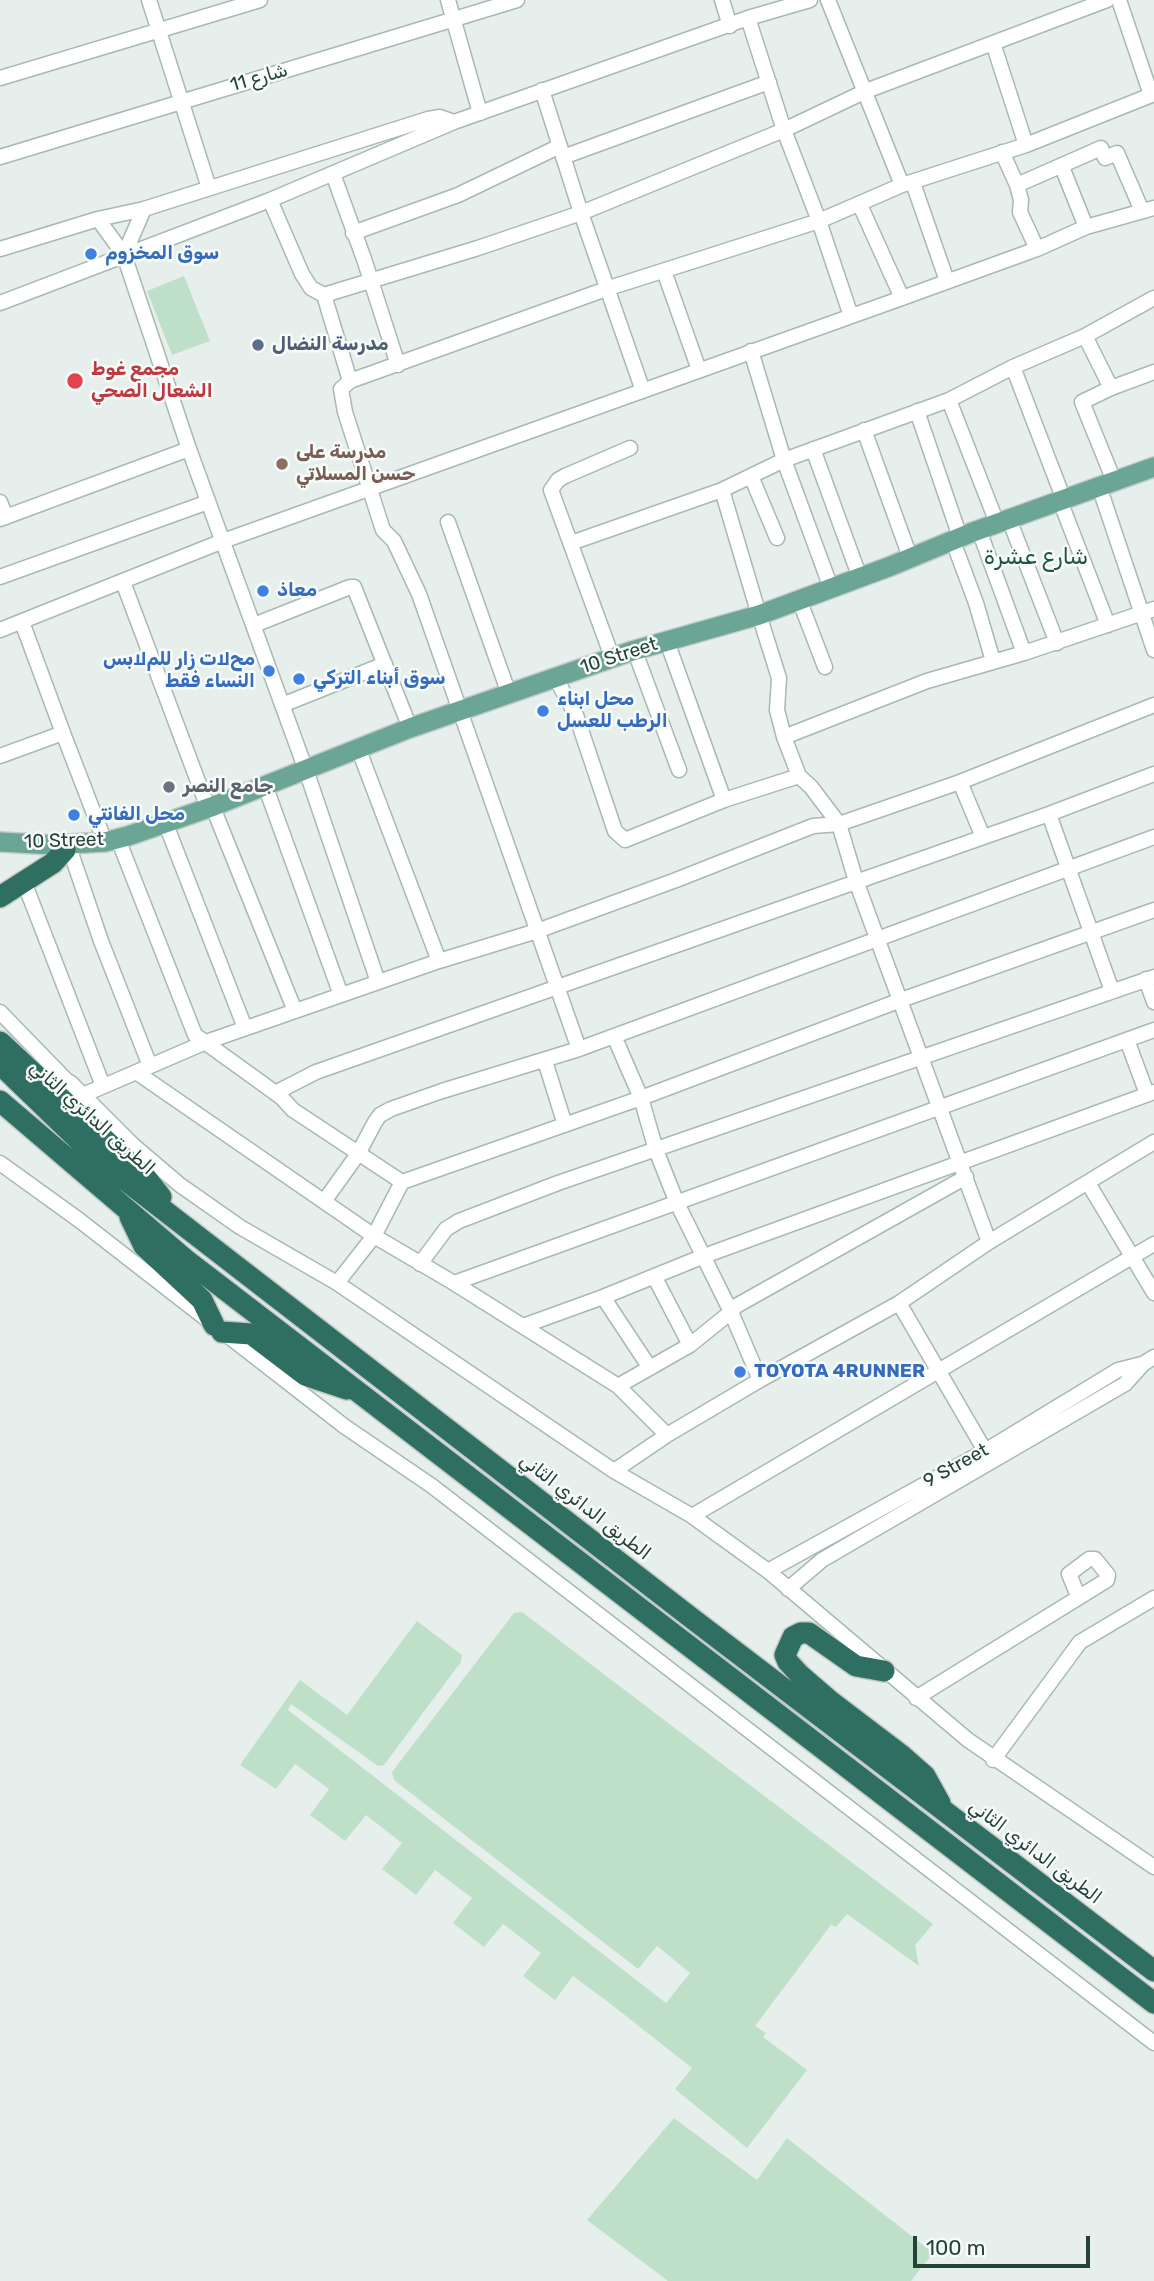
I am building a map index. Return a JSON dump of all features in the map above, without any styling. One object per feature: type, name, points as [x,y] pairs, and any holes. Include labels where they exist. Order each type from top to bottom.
[{"type":"highway","points":[[0,897],[54,863],[67,850]]},
{"type":"highway","points":[[0,1042],[147,1179],[184,1226]]},
{"type":"highway","name":"الطريق الدائري الثاني","points":[[0,1064],[99,1160],[1154,1971]]},
{"type":"highway","points":[[0,1101],[185,1259],[1154,2003]]},
{"type":"highway","points":[[126,1209],[144,1246],[194,1290],[218,1329],[251,1334],[305,1375],[360,1392]]},
{"type":"highway","points":[[884,1671],[856,1666],[809,1633],[793,1637],[785,1655],[800,1675],[925,1776],[944,1811]]},
{"type":"highway","points":[[1110,1938],[1154,1962]]},
{"type":"main road","name":"10 Street","points":[[0,842],[53,845],[113,843],[266,788],[410,728],[461,715],[509,694],[760,618],[911,557],[1064,505],[1114,481],[1154,467]]},
{"type":"main road","name":"10 Street","points":[[1064,505],[1103,498],[1154,478]]},
{"type":"main road","name":"10 Street","points":[[0,849],[67,850],[113,843],[167,827],[306,771],[558,680],[612,657],[802,607],[985,533]]},
{"type":"street","points":[[149,0],[209,188]]},
{"type":"street","points":[[0,78],[260,0]]},
{"type":"street","points":[[448,0],[480,113]]},
{"type":"street","name":"شارع 11","points":[[0,157],[517,0]]},
{"type":"street","points":[[722,0],[730,26]]},
{"type":"street","points":[[0,303],[270,200],[454,122],[748,18],[810,0]]},
{"type":"street","points":[[828,0],[947,281]]},
{"type":"street","points":[[324,295],[581,214],[784,130],[866,91],[1107,0]]},
{"type":"street","points":[[579,1049],[419,594],[394,541],[383,530],[341,389],[350,381],[609,288],[819,221],[907,184],[1026,145],[1153,94],[1119,0]]},
{"type":"street","points":[[748,18],[784,130],[851,316]]},
{"type":"street","points":[[993,43],[1026,145]]},
{"type":"street","points":[[353,233],[458,195],[562,152],[769,82]]},
{"type":"street","points":[[542,90],[581,214],[643,391]]},
{"type":"street","points":[[0,249],[98,219],[144,209],[428,119],[440,117],[454,122]]},
{"type":"street","points":[[0,630],[223,541],[902,298],[1086,227],[1148,209],[1117,153],[1105,158],[1101,149],[1017,185]]},
{"type":"street","points":[[1002,152],[1017,185],[1021,200],[1020,212],[1037,248]]},
{"type":"street","points":[[1062,167],[1086,227]]},
{"type":"street","points":[[333,174],[398,365]]},
{"type":"street","points":[[270,200],[302,274],[311,288],[324,295],[350,381]]},
{"type":"street","points":[[860,205],[902,298]]},
{"type":"street","points":[[124,255],[144,209]]},
{"type":"street","points":[[98,219],[124,255],[189,449],[306,771],[378,982]]},
{"type":"street","points":[[664,271],[699,370]]},
{"type":"street","points":[[571,543],[722,490],[784,460],[949,400],[1013,367],[1085,337],[1154,298]]},
{"type":"street","points":[[1085,337],[1111,388]]},
{"type":"street","points":[[751,351],[784,460],[831,588]]},
{"type":"street","points":[[1013,367],[1108,625]]},
{"type":"street","points":[[1114,481],[1082,402],[1154,372]]},
{"type":"street","points":[[949,400],[985,533],[1024,653]]},
{"type":"street","points":[[917,411],[985,533],[1057,643]]},
{"type":"street","points":[[864,430],[911,557]]},
{"type":"street","points":[[0,502],[3,518],[189,449]]},
{"type":"street","points":[[612,657],[551,490],[558,480],[565,476],[630,449]]},
{"type":"street","points":[[813,449],[860,578]]},
{"type":"street","points":[[751,476],[776,538]]},
{"type":"street","points":[[722,490],[779,678],[777,710],[784,737],[799,776],[811,787],[839,824],[856,881],[989,1242]]},
{"type":"street","points":[[1103,498],[1149,612],[1154,650]]},
{"type":"street","points":[[0,577],[208,502]]},
{"type":"street","points":[[448,522],[509,694]]},
{"type":"street","points":[[985,533],[976,603],[993,661]]},
{"type":"street","points":[[123,582],[211,809],[295,1011]]},
{"type":"street","points":[[254,625],[352,586],[356,589],[410,728]]},
{"type":"street","points":[[802,607],[825,667]]},
{"type":"street","points":[[784,737],[927,681],[1057,643],[1149,612]]},
{"type":"street","points":[[22,622],[64,733],[195,1035],[275,1093],[293,1110],[402,1182]]},
{"type":"street","points":[[669,647],[724,800]]},
{"type":"street","points":[[637,657],[679,770]]},
{"type":"street","points":[[282,705],[385,664]]},
{"type":"street","points":[[558,680],[576,715],[615,831],[625,840],[724,800],[799,776]]},
{"type":"street","points":[[83,1095],[206,1042],[439,961],[537,931],[813,826],[839,824],[960,782],[1154,705]]},
{"type":"street","points":[[0,756],[64,733]]},
{"type":"street","points":[[360,753],[439,961]]},
{"type":"street","points":[[275,1093],[316,1073],[1049,814],[1154,774]]},
{"type":"street","points":[[960,782],[983,837]]},
{"type":"street","points":[[266,788],[341,995]]},
{"type":"street","points":[[1049,814],[1112,991]]},
{"type":"street","points":[[167,827],[245,1028]]},
{"type":"street","points":[[324,1200],[358,1154],[380,1115],[391,1109],[579,1049],[1154,837]]},
{"type":"street","points":[[67,850],[150,1066]]},
{"type":"street","points":[[24,882],[103,1086]]},
{"type":"street","points":[[337,1283],[374,1236],[402,1182],[641,1098],[1092,930],[1154,910]]},
{"type":"street","points":[[420,1265],[453,1223],[558,1182],[1150,978],[1154,1002]]},
{"type":"street","points":[[0,1012],[133,1145],[180,1185],[240,1227],[337,1283],[614,1471],[692,1516],[768,1571],[993,1760],[1154,1867]]},
{"type":"street","points":[[454,1283],[1154,1030]]},
{"type":"street","points":[[614,1036],[641,1098],[656,1150],[677,1203],[731,1312],[760,1380]]},
{"type":"street","points":[[523,1326],[704,1256],[1150,1093],[1127,1040]]},
{"type":"street","points":[[545,1060],[565,1125]]},
{"type":"street","points":[[136,1072],[374,1236],[618,1386],[667,1435]]},
{"type":"street","points":[[614,1471],[667,1435],[760,1380],[900,1303],[989,1242],[1154,1142]]},
{"type":"street","points":[[0,1163],[79,1220],[344,1426],[454,1503],[1154,2043]]},
{"type":"street","points":[[618,1386],[690,1345],[736,1306],[966,1177]]},
{"type":"street","points":[[1088,1183],[1154,1293]]},
{"type":"street","points":[[692,1516],[1154,1244]]},
{"type":"street","points":[[654,1276],[690,1345]]},
{"type":"street","points":[[603,1297],[650,1368]]},
{"type":"street","points":[[900,1303],[988,1457]]},
{"type":"street","name":"9 Street","points":[[788,1589],[822,1560],[988,1457],[1118,1370],[1149,1360]]},
{"type":"street","name":"9 Street","points":[[768,1571],[988,1457]]},
{"type":"street","points":[[916,1698],[1078,1596]]},
{"type":"street","points":[[993,1760],[1080,1642],[1152,1602]]},
{"type":"green space","points":[[184,276],[210,341],[172,355],[147,291]]},
{"type":"green space","points":[[522,1612],[933,1924],[915,1945],[919,1966],[847,1914],[836,1927],[831,1925],[755,2026],[766,2033],[763,2037],[807,2070],[747,2148],[675,2089],[692,2068],[612,2005],[573,1976],[555,2000],[523,1976],[541,1953],[503,1924],[484,1947],[453,1923],[472,1898],[435,1870],[416,1895],[382,1869],[402,1843],[366,1815],[345,1841],[310,1815],[329,1789],[295,1764],[276,1789],[240,1765],[300,1680],[347,1715],[417,1621],[462,1655],[461,1662],[384,1765],[378,1766],[291,1704],[288,1710],[666,2003],[690,1973],[657,1946],[638,1969],[394,1780],[392,1772],[514,1613]]},
{"type":"green space","points":[[674,2118],[757,2180],[787,2138],[933,2253],[911,2281],[668,2281],[587,2220]]},
{"type":"place","name":"سوق المخزوم","points":[[91,254]]},
{"type":"place","name":"مدرسة النضال","points":[[258,345]]},
{"type":"place","name":"مجمع غوط الشعال الصحي","points":[[75,381]]},
{"type":"place","name":"مدرسة على حسن المسلاتي","points":[[282,464]]},
{"type":"place","name":"معاذ","points":[[263,591]]},
{"type":"place","name":"محﻻت زار للمﻻبس النساء فقط","points":[[269,671]]},
{"type":"place","name":"سوق أبناء التركي","points":[[299,679]]},
{"type":"place","name":"محل ابناء الرطب للعسل","points":[[543,711]]},
{"type":"place","name":"جامع النصر","points":[[169,787]]},
{"type":"place","name":"محل الفانتي","points":[[74,815]]},
{"type":"place","name":"TOYOTA 4RUNNER","points":[[740,1372]]},
{"type":"district","name":"شارع عشرة","points":[[1036,557]]}]
